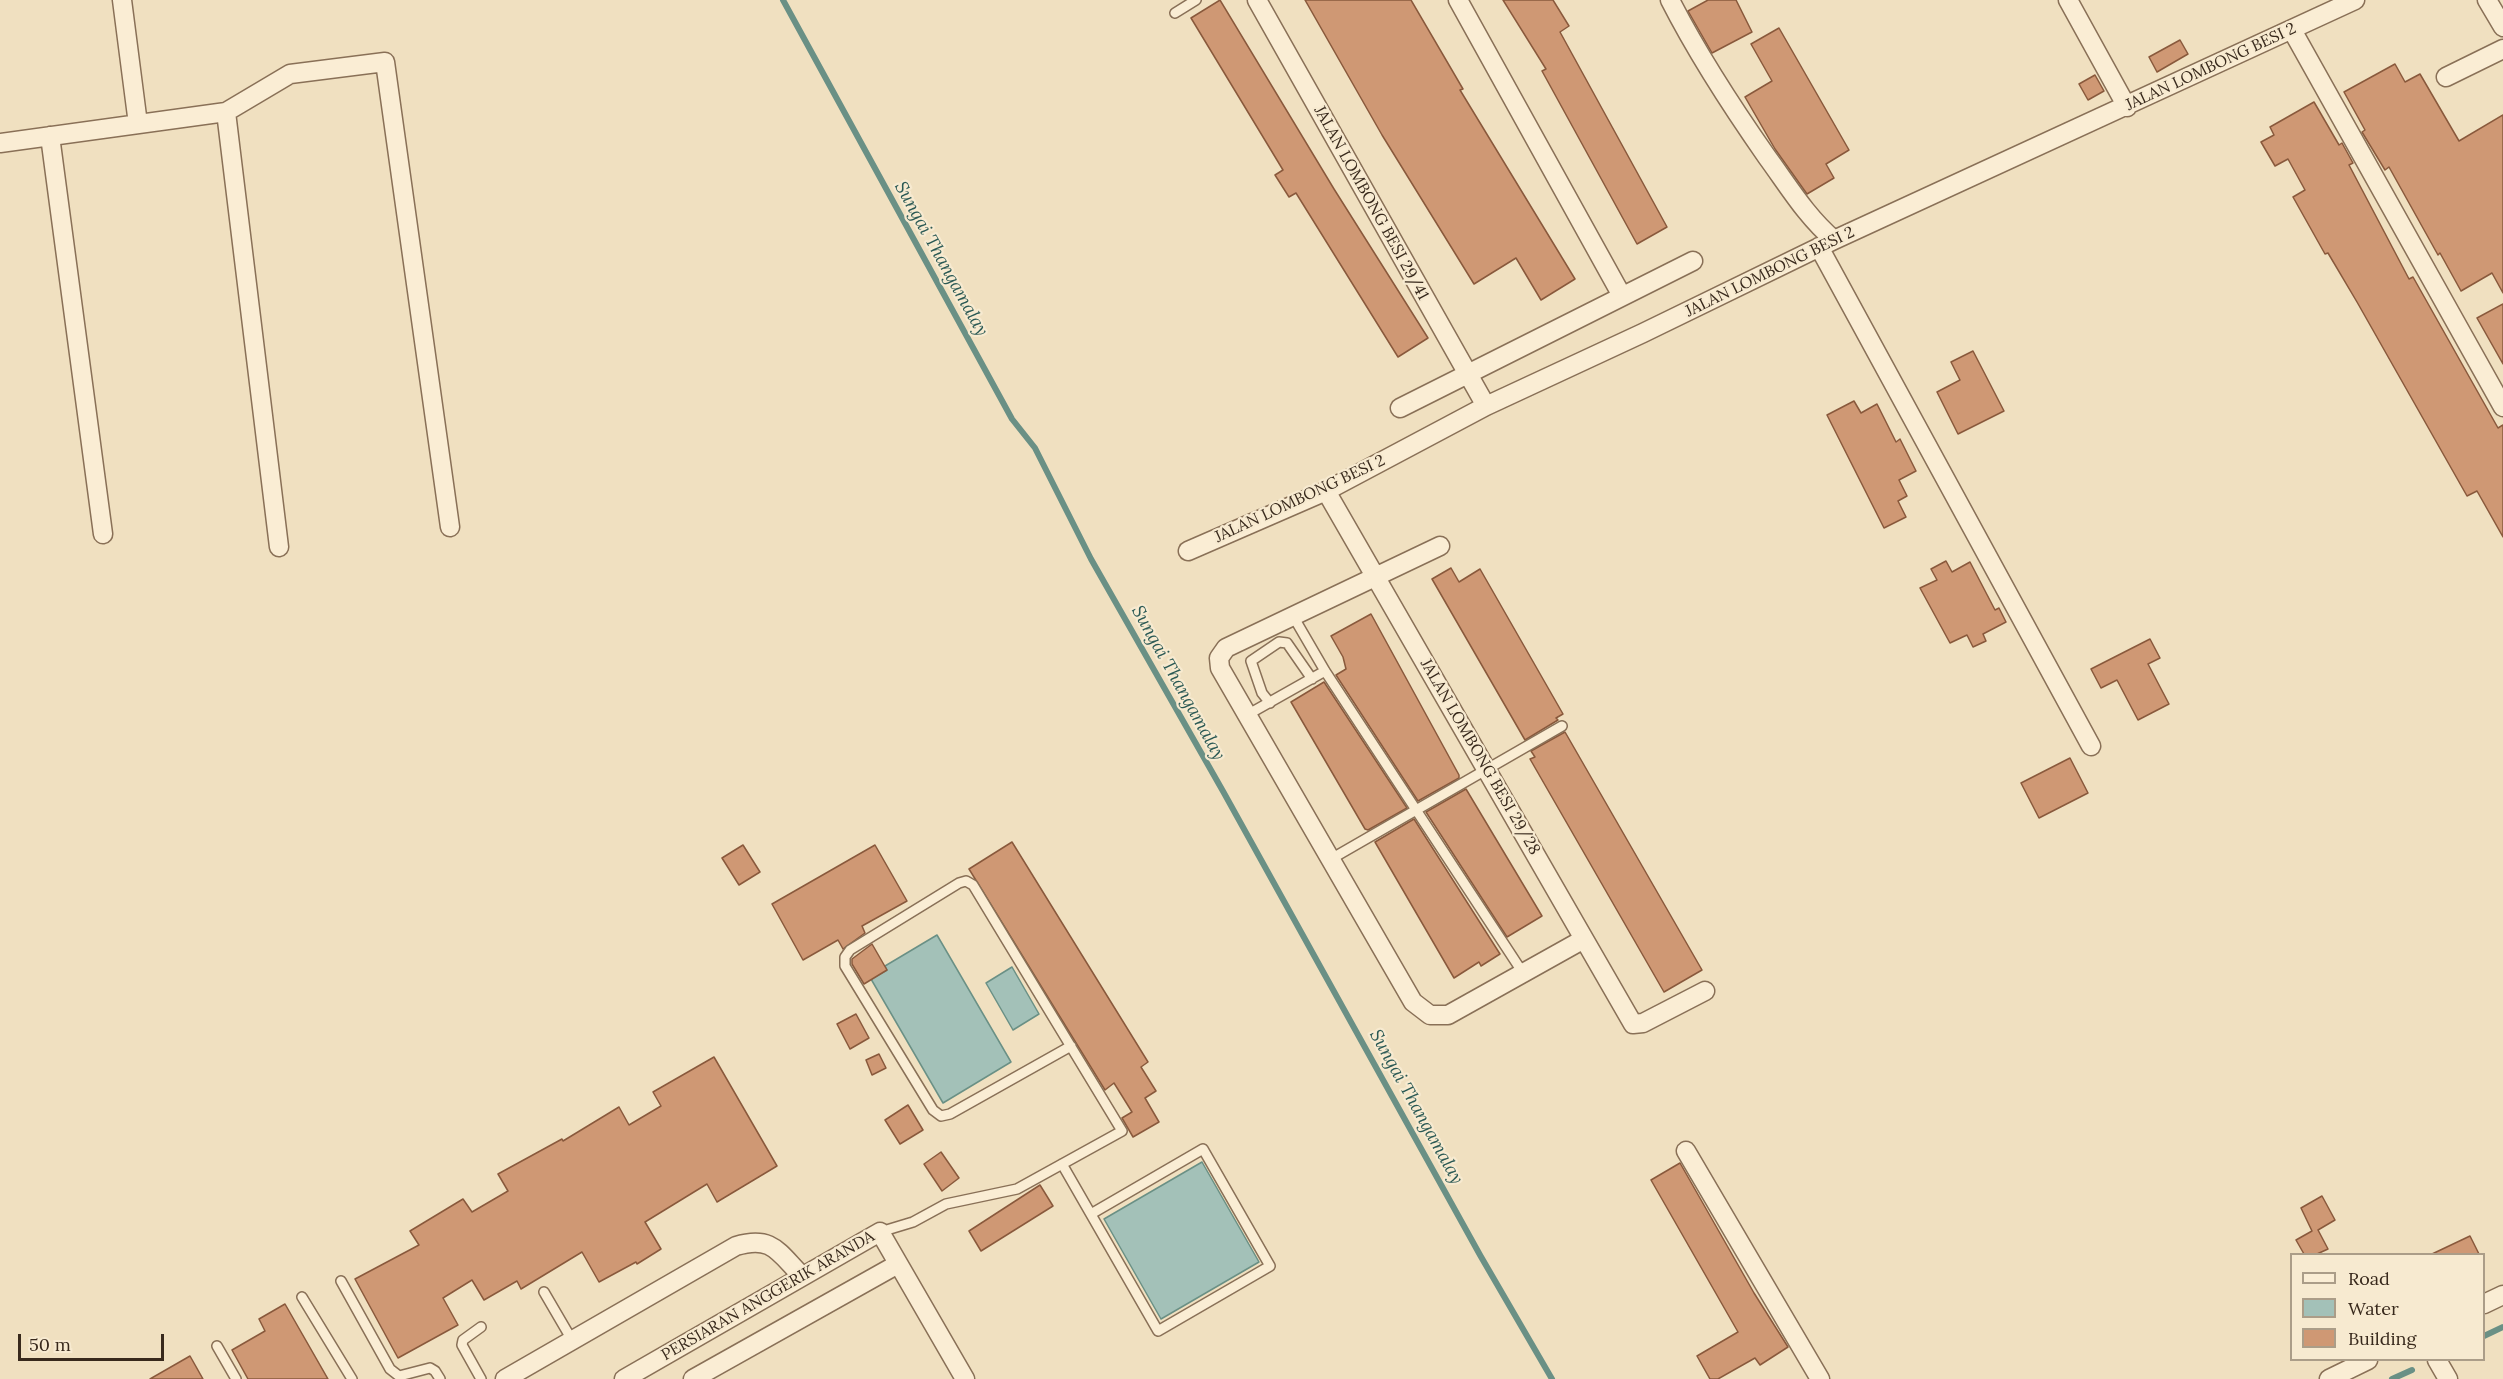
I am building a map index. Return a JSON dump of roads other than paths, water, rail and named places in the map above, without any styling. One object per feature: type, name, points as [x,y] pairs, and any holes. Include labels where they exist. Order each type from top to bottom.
[{"type":"street","points":[[122,0],[138,124]]},
{"type":"street","name":"JALAN LOMBONG BESI 29/41","points":[[1257,0],[1486,406]]},
{"type":"street","points":[[1458,0],[1622,296]]},
{"type":"street","points":[[1670,0],[1687,34],[1740,118],[1827,243],[2091,746]]},
{"type":"street","points":[[2068,0],[2127,107]]},
{"type":"street","name":"JALAN LOMBONG BESI 2","points":[[1188,551],[1326,490],[1486,406],[1827,243],[2127,107],[2355,0]]},
{"type":"street","points":[[2487,0],[2503,27]]},
{"type":"street","points":[[2292,30],[2503,407]]},
{"type":"street","points":[[2446,77],[2503,49]]},
{"type":"street","points":[[0,143],[226,112],[290,74],[385,62],[450,527]]},
{"type":"street","points":[[226,112],[279,547]]},
{"type":"street","points":[[50,136],[103,534]]},
{"type":"street","points":[[1400,408],[1693,261]]},
{"type":"street","name":"JALAN LOMBONG BESI 29/28","points":[[1326,490],[1634,1024],[1643,1023],[1705,992]]},
{"type":"street","points":[[1440,546],[1226,648],[1219,658],[1220,668],[1413,1002],[1430,1015],[1448,1015],[1584,939]]},
{"type":"street","points":[[1686,1151],[1820,1379]]},
{"type":"street","points":[[880,1232],[965,1379]]},
{"type":"street","name":"PERSIARAN ANGGERIK ARANDA","points":[[624,1379],[880,1232]]},
{"type":"street","points":[[505,1379],[735,1246],[751,1241],[770,1243],[802,1276]]},
{"type":"street","name":"PERSIARAN ANGGERIK ARANDA","points":[[693,1379],[898,1264]]},
{"type":"street","points":[[2485,1304],[2503,1295]]},
{"type":"street","points":[[2329,1379],[2364,1361]]},
{"type":"street","points":[[2438,1361],[2448,1379]]},
{"type":"lane","points":[[1175,13],[1196,0]]},
{"type":"lane","points":[[1293,616],[1325,671],[1523,973]]},
{"type":"lane","points":[[1270,703],[1262,693],[1251,661],[1279,642],[1287,643],[1312,679]]},
{"type":"lane","points":[[1247,715],[1325,671]]},
{"type":"lane","points":[[1330,859],[1562,726]]},
{"type":"lane","points":[[880,1232],[914,1222],[946,1204],[1017,1189],[1122,1131],[1071,1046],[973,885],[966,881],[959,883],[850,950],[845,957],[845,966],[933,1110],[941,1116],[950,1114],[1071,1046]]},
{"type":"lane","points":[[1062,1164],[1158,1331],[1270,1266],[1203,1149],[1091,1214]]},
{"type":"lane","points":[[341,1281],[390,1369],[399,1376],[430,1368],[440,1379]]},
{"type":"lane","points":[[543,1292],[572,1340]]},
{"type":"lane","points":[[302,1297],[352,1379]]},
{"type":"lane","points":[[481,1327],[463,1340],[462,1345],[481,1379]]},
{"type":"lane","points":[[217,1346],[236,1379]]},
{"type":"water","points":[[937,935],[1011,1062],[943,1103],[871,979],[887,970],[885,966]]},
{"type":"water","points":[[1012,967],[1039,1014],[1013,1030],[986,983]]},
{"type":"water","points":[[1202,1162],[1259,1262],[1161,1319],[1104,1219]]},
{"type":"waterway","name":"Sungai Thangamalay","points":[[783,0],[1012,419],[1035,448],[1091,559],[1224,793],[1480,1255],[1552,1379]]},
{"type":"waterway","points":[[2485,1336],[2503,1327]]},
{"type":"waterway","points":[[2392,1379],[2412,1370]]}]
